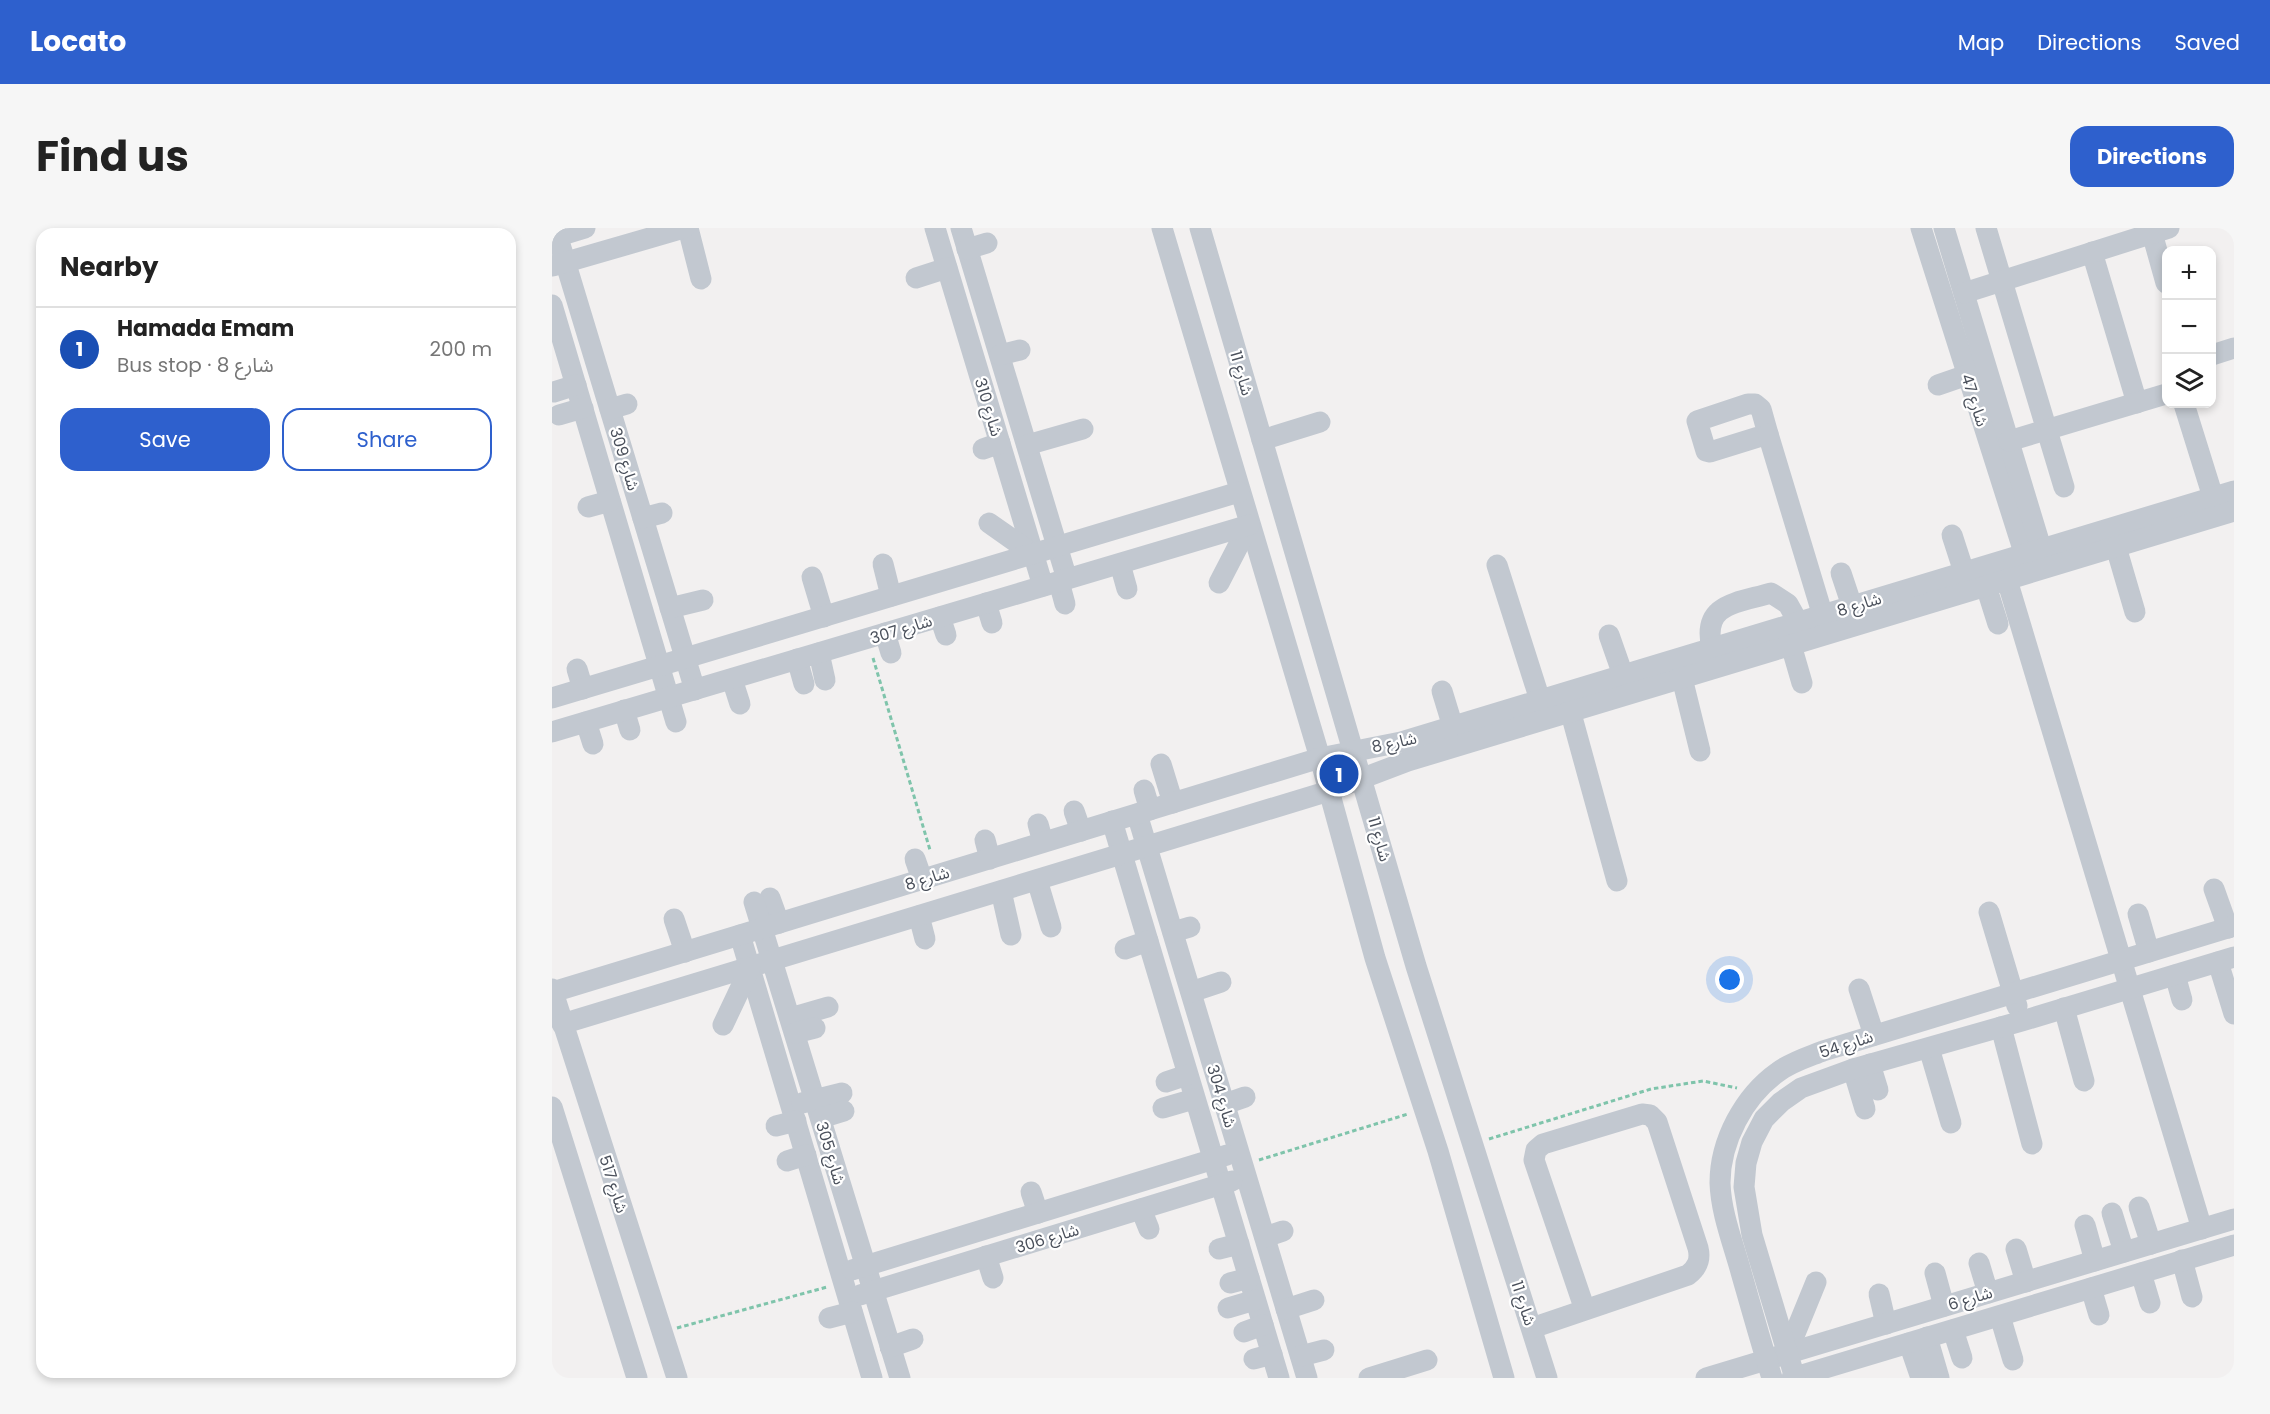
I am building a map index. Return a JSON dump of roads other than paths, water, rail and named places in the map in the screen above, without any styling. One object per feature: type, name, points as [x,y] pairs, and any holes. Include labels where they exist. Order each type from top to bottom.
[{"type":"street","points":[[555,234],[585,228]]},
{"type":"street","points":[[559,264],[686,228],[701,279]]},
{"type":"street","name":"شارع 310","points":[[934,228],[947,268],[947,297],[991,446],[1033,554],[1057,582]]},
{"type":"street","name":"شارع 310","points":[[961,228],[977,246],[1010,353],[1027,445],[1058,546],[1057,582]]},
{"type":"street","points":[[1162,228],[1320,758],[1375,958],[1424,1109],[1504,1378]]},
{"type":"street","name":"شارع 11","points":[[1200,228],[1416,966],[1547,1378]]},
{"type":"street","name":"شارع 47","points":[[1921,228],[1967,375],[2036,561]]},
{"type":"street","name":"شارع 47","points":[[1944,228],[2009,441],[2036,561]]},
{"type":"street","points":[[1986,228],[2064,487]]},
{"type":"street","points":[[1964,293],[2152,231],[2162,268]]},
{"type":"street","name":"شارع 309","points":[[555,234],[559,264],[607,372],[653,515],[670,608],[695,690]]},
{"type":"street","points":[[2092,252],[2137,403]]},
{"type":"street","points":[[916,278],[947,268]]},
{"type":"street","name":"شارع 309","points":[[552,305],[676,722]]},
{"type":"street","points":[[2214,354],[2234,348]]},
{"type":"street","points":[[1938,385],[1967,375]]},
{"type":"street","points":[[554,392],[576,385]]},
{"type":"street","points":[[2009,441],[2162,395]]},
{"type":"street","points":[[559,415],[583,408]]},
{"type":"street","points":[[2185,408],[2214,497]]},
{"type":"street","points":[[1262,440],[1320,422]]},
{"type":"street","points":[[1027,445],[1083,429]]},
{"type":"street","points":[[1768,434],[1825,624]]},
{"type":"street","name":"شارع 8","points":[[562,1024],[1329,791],[1568,702],[1623,675],[1798,622],[1825,624],[2007,580],[2036,561],[2234,490]]},
{"type":"street","name":"شارع 307","points":[[552,698],[1239,492]]},
{"type":"street","points":[[588,507],[610,501]]},
{"type":"street","name":"شارع 8","points":[[552,991],[930,877],[988,849],[1077,821],[1112,821],[1144,804],[1173,803],[1320,758],[1401,742],[1540,700],[1568,702],[1682,678],[1791,645],[1852,606],[1964,572],[2116,547],[2234,511]]},
{"type":"street","points":[[989,523],[1033,554]]},
{"type":"street","points":[[1219,582],[1249,525]]},
{"type":"street","name":"شارع 307","points":[[552,732],[586,722],[627,720],[669,697],[732,678],[809,656],[881,642],[989,613],[1057,582],[1249,525]]},
{"type":"street","points":[[1952,535],[1964,572]]},
{"type":"street","points":[[2116,547],[2135,612]]},
{"type":"street","points":[[883,564],[891,596]]},
{"type":"street","points":[[1120,564],[1127,589]]},
{"type":"street","points":[[1497,565],[1540,700]]},
{"type":"street","points":[[1841,573],[1852,606]]},
{"type":"street","points":[[812,577],[824,617]]},
{"type":"street","points":[[2007,580],[2202,1229]]},
{"type":"street","points":[[1057,582],[1065,604]]},
{"type":"street","points":[[1986,586],[1998,624]]},
{"type":"street","points":[[1712,648],[1710,627],[1720,609],[1770,592],[1788,604],[1798,622]]},
{"type":"street","points":[[670,608],[702,600]]},
{"type":"street","points":[[801,624],[809,656],[825,680]]},
{"type":"street","points":[[1609,635],[1623,675]]},
{"type":"street","points":[[1791,645],[1802,683]]},
{"type":"street","points":[[804,684],[809,656]]},
{"type":"street","points":[[577,669],[583,689]]},
{"type":"street","points":[[732,678],[740,704]]},
{"type":"street","points":[[1682,678],[1700,751]]},
{"type":"street","points":[[1442,691],[1453,727]]},
{"type":"street","points":[[1568,702],[1617,881]]},
{"type":"street","points":[[586,722],[592,744]]},
{"type":"street","points":[[1161,764],[1173,803]]},
{"type":"street","name":"شارع 304","points":[[1144,804],[1147,847],[1182,929],[1191,992],[1243,1164],[1274,1234],[1286,1309],[1307,1378]]},
{"type":"street","name":"شارع 304","points":[[1112,821],[1221,1184],[1229,1247],[1239,1281],[1256,1300],[1253,1328],[1263,1357],[1279,1378]]},
{"type":"street","points":[[915,859],[930,877]]},
{"type":"street","points":[[1037,880],[1051,927]]},
{"type":"street","points":[[2214,889],[2231,927]]},
{"type":"street","points":[[1001,891],[1011,934]]},
{"type":"street","name":"شارع 305","points":[[762,900],[771,925],[773,960],[800,1026],[818,1109],[841,1155],[865,1266],[890,1347],[904,1375]]},
{"type":"street","points":[[1989,912],[2022,1021]]},
{"type":"street","points":[[2138,914],[2149,952]]},
{"type":"street","points":[[919,916],[925,939]]},
{"type":"street","points":[[674,919],[685,952]]},
{"type":"street","name":"شارع 54","points":[[1769,1369],[1724,1209],[1720,1183],[1722,1157],[1741,1112],[1756,1092],[1777,1072],[1798,1061],[1874,1035],[2231,927]]},
{"type":"street","name":"شارع 305","points":[[740,935],[788,1118],[796,1158],[846,1292],[869,1377]]},
{"type":"street","points":[[1125,949],[1148,941]]},
{"type":"street","points":[[2226,959],[2234,1014]]},
{"type":"street","name":"شارع 54","points":[[1794,1378],[1746,1208],[1744,1187],[1746,1163],[1752,1142],[1764,1119],[1781,1102],[1801,1089],[1862,1067],[2226,959]]},
{"type":"street","points":[[723,1025],[750,968]]},
{"type":"street","points":[[2175,975],[2182,1000]]},
{"type":"street","points":[[1191,992],[1221,982]]},
{"type":"street","points":[[1859,989],[1874,1035]]},
{"type":"street","name":"شارع 517","points":[[552,991],[676,1378]]},
{"type":"street","points":[[800,1026],[828,1007]]},
{"type":"street","points":[[2064,1008],[2084,1081]]},
{"type":"street","points":[[2001,1027],[2032,1144]]},
{"type":"street","points":[[1929,1048],[1952,1123]]},
{"type":"street","points":[[1862,1067],[1878,1090]]},
{"type":"street","points":[[1862,1067],[1865,1109]]},
{"type":"street","points":[[1166,1082],[1187,1075]]},
{"type":"street","points":[[1225,1104],[1245,1097]]},
{"type":"street","points":[[1163,1108],[1194,1099]]},
{"type":"street","points":[[788,1118],[843,1102]]},
{"type":"street","points":[[552,1107],[637,1378]]},
{"type":"street","points":[[1532,1328],[1585,1310],[1688,1275],[1697,1266],[1698,1248],[1657,1122],[1650,1116],[1642,1114],[1542,1144],[1536,1150],[1534,1160],[1585,1310]]},
{"type":"street","name":"شارع 306","points":[[846,1292],[865,1266],[964,1226],[1038,1213],[1213,1160],[1243,1164]]},
{"type":"street","name":"شارع 306","points":[[846,1292],[873,1291],[986,1256],[1111,1224],[1141,1209],[1221,1184],[1243,1164]]},
{"type":"street","points":[[1110,1191],[1111,1224]]},
{"type":"street","points":[[1030,1192],[1038,1213]]},
{"type":"street","points":[[2139,1207],[2151,1244]]},
{"type":"street","points":[[1141,1209],[1149,1229]]},
{"type":"street","points":[[2112,1213],[2124,1252]]},
{"type":"street","name":"شارع 6","points":[[1706,1378],[1769,1369],[1787,1353],[2234,1219]]},
{"type":"street","points":[[2085,1225],[2095,1261]]},
{"type":"street","points":[[2016,1249],[2026,1282]]},
{"type":"street","name":"شارع 6","points":[[1794,1378],[2182,1260],[2233,1250]]},
{"type":"street","points":[[986,1256],[993,1278]]},
{"type":"street","points":[[2182,1260],[2192,1297]]},
{"type":"street","points":[[1979,1263],[1988,1293]]},
{"type":"street","points":[[2142,1273],[2150,1303]]},
{"type":"street","points":[[1935,1274],[1944,1306]]},
{"type":"street","points":[[1787,1353],[1815,1282]]},
{"type":"street","points":[[2091,1288],[2099,1315]]},
{"type":"street","points":[[829,1318],[846,1292]]},
{"type":"street","points":[[1879,1294],[1886,1324]]},
{"type":"street","points":[[1228,1308],[1256,1300]]},
{"type":"street","points":[[1286,1309],[1314,1300]]},
{"type":"street","points":[[2000,1316],[2013,1360]]},
{"type":"street","points":[[1953,1330],[1962,1358]]},
{"type":"street","points":[[890,1347],[913,1339]]},
{"type":"street","points":[[1918,1340],[1921,1378]]},
{"type":"street","points":[[1918,1340],[1939,1378]]},
{"type":"street","points":[[1301,1356],[1324,1350]]},
{"type":"street","points":[[1369,1378],[1427,1360]]},
{"type":"place","name":"Hamada Emam","points":[[1339,774]]}]
